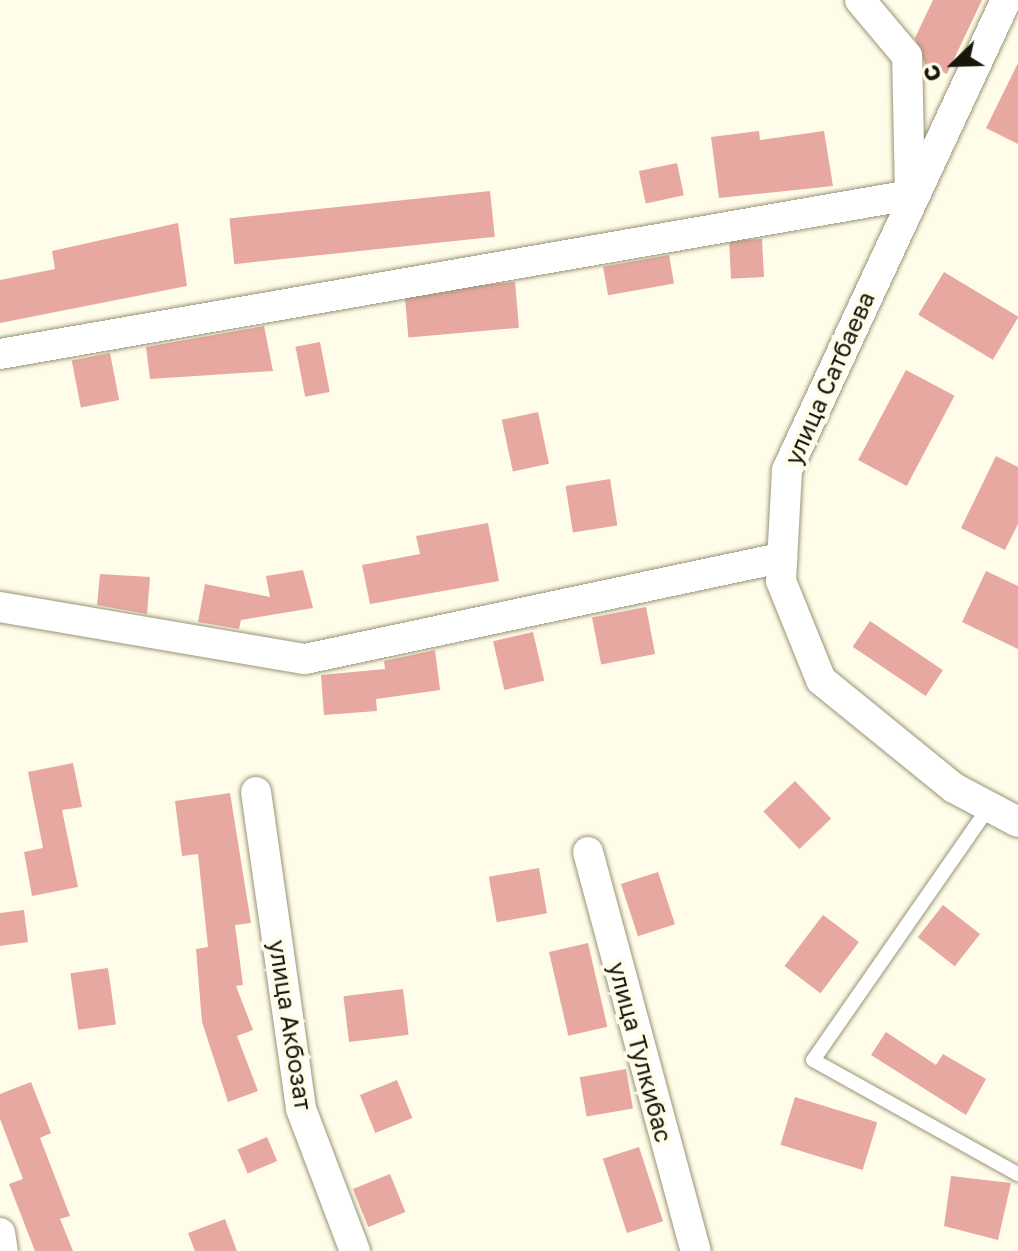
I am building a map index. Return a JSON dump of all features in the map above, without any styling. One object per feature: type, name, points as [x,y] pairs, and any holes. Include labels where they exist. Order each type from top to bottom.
[{"type":"street","points":[[0,354],[910,195],[907,56],[860,0]]},
{"type":"street","name":"улица Сатбаева","points":[[1006,0],[910,195],[787,470],[781,581],[821,680],[954,788],[1018,822]]},
{"type":"street","points":[[0,607],[305,659],[782,558]]},
{"type":"street","name":"улица Акбозат","points":[[256,792],[301,1109],[355,1251]]},
{"type":"street","name":"улица Тулкибас","points":[[588,852],[696,1251]]},
{"type":"street","points":[[0,1233],[3,1251]]},
{"type":"lane","points":[[989,807],[813,1060],[1018,1174]]},
{"type":"building","points":[[933,0],[982,0],[947,74],[925,64],[915,38]]},
{"type":"building","points":[[1018,63],[1018,144],[986,128]]},
{"type":"building","points":[[759,131],[760,140],[824,131],[833,186],[719,198],[711,137]]},
{"type":"building","points":[[677,163],[684,195],[646,203],[639,171]]},
{"type":"building","points":[[490,191],[495,237],[234,264],[229,218]]},
{"type":"building","points":[[178,223],[187,286],[0,323],[0,280],[55,269],[52,251]]},
{"type":"building","points":[[762,239],[764,277],[731,279],[729,241]]},
{"type":"building","points":[[669,255],[674,284],[608,295],[603,267]]},
{"type":"building","points":[[944,272],[1018,316],[993,360],[918,315]]},
{"type":"building","points":[[515,282],[519,328],[408,337],[404,292]]},
{"type":"building","points":[[264,326],[273,371],[150,379],[146,347]]},
{"type":"building","points":[[320,342],[330,392],[305,397],[295,347]]},
{"type":"building","points":[[110,353],[119,400],[81,408],[72,360]]},
{"type":"building","points":[[906,370],[955,396],[907,486],[858,460]]},
{"type":"building","points":[[538,412],[549,464],[513,472],[502,420]]},
{"type":"building","points":[[996,456],[1018,467],[1018,524],[1005,550],[961,528]]},
{"type":"building","points":[[610,479],[617,525],[573,532],[566,486]]},
{"type":"building","points":[[488,523],[499,581],[370,604],[362,565],[420,554],[416,536]]},
{"type":"building","points":[[303,570],[313,608],[241,620],[239,629],[198,622],[205,584],[270,597],[266,576]]},
{"type":"building","points":[[986,571],[1018,586],[1018,649],[962,622]]},
{"type":"building","points":[[100,574],[150,577],[147,614],[97,605]]},
{"type":"building","points":[[646,607],[655,654],[601,665],[592,617]]},
{"type":"building","points":[[870,621],[943,670],[926,696],[853,647]]},
{"type":"building","points":[[533,632],[544,681],[504,690],[493,641]]},
{"type":"building","points":[[435,650],[440,690],[376,699],[377,711],[324,715],[321,675],[385,669],[384,661]]},
{"type":"building","points":[[73,763],[82,807],[62,810],[78,887],[32,896],[24,852],[43,848],[28,772]]},
{"type":"building","points":[[795,781],[831,818],[799,849],[763,812]]},
{"type":"building","points":[[230,793],[251,923],[235,925],[243,985],[236,986],[253,1030],[237,1036],[258,1091],[228,1102],[202,1022],[196,949],[208,947],[198,854],[182,856],[175,801]]},
{"type":"building","points":[[539,868],[547,913],[497,922],[489,877]]},
{"type":"building","points":[[658,872],[675,924],[638,936],[621,884]]},
{"type":"building","points":[[943,905],[980,934],[955,966],[918,937]]},
{"type":"building","points":[[24,910],[28,942],[0,946],[0,913]]},
{"type":"building","points":[[823,915],[859,942],[820,993],[784,966]]},
{"type":"building","points":[[588,943],[607,1027],[568,1036],[549,952]]},
{"type":"building","points":[[108,968],[116,1024],[78,1030],[70,973]]},
{"type":"building","points":[[403,989],[409,1035],[349,1042],[343,996]]},
{"type":"building","points":[[886,1032],[936,1065],[943,1054],[986,1079],[966,1115],[871,1055]]},
{"type":"building","points":[[626,1069],[633,1108],[587,1117],[580,1077]]},
{"type":"building","points":[[397,1080],[412,1118],[375,1133],[360,1095]]},
{"type":"building","points":[[31,1082],[51,1133],[40,1138],[70,1216],[60,1219],[73,1251],[35,1251],[9,1184],[23,1179],[0,1119],[0,1094]]},
{"type":"building","points":[[795,1097],[877,1122],[863,1170],[780,1145]]},
{"type":"building","points":[[267,1137],[277,1161],[248,1173],[238,1150]]},
{"type":"building","points":[[639,1147],[663,1221],[627,1233],[603,1159]]},
{"type":"building","points":[[390,1174],[405,1212],[368,1227],[353,1189]]},
{"type":"building","points":[[951,1176],[1011,1183],[998,1240],[944,1226]]},
{"type":"building","points":[[225,1219],[237,1251],[195,1251],[188,1233]]}]
